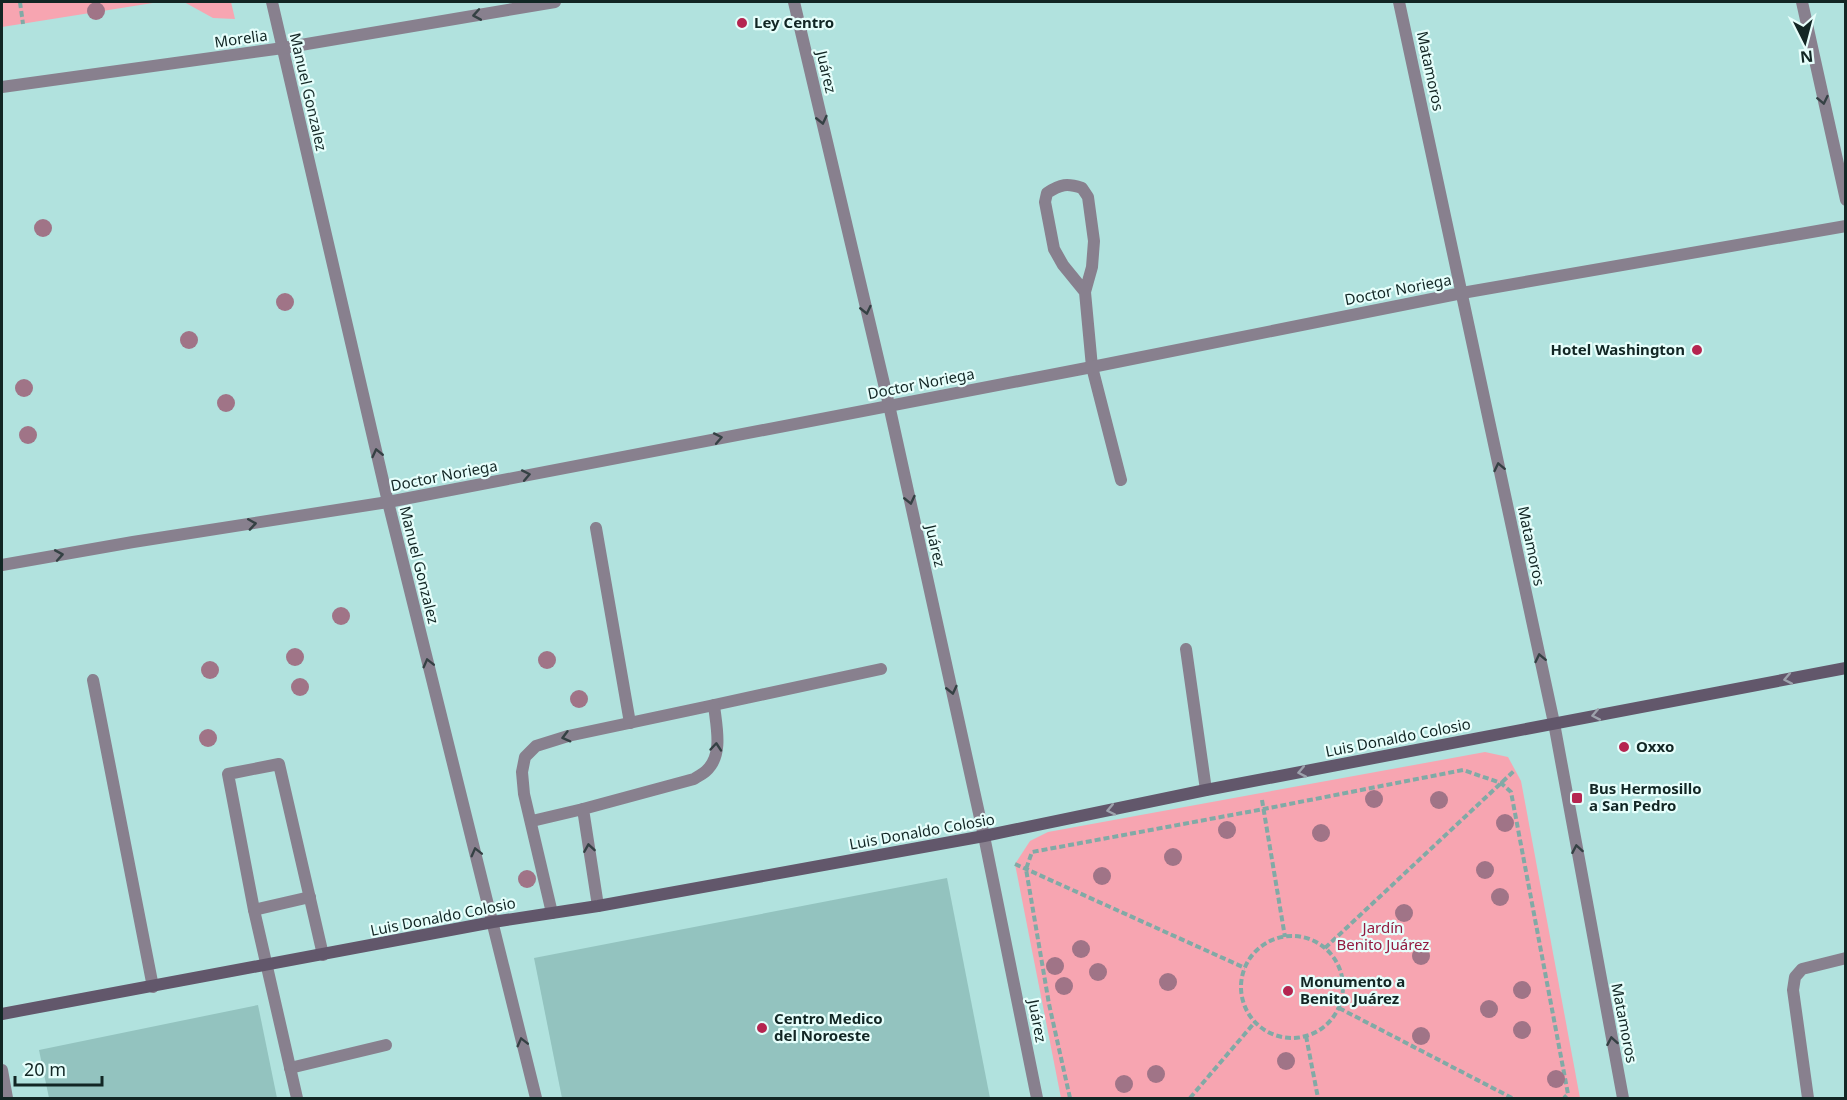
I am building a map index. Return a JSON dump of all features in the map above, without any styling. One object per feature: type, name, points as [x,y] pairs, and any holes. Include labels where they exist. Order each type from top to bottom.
[{"type":"main road","name":"Luis Donaldo Colosio","points":[[2,1014],[493,922],[598,906],[984,836],[1206,790],[1845,668]]},
{"type":"street","name":"Manuel Gonzalez","points":[[272,2],[388,502],[536,1098]]},
{"type":"street","name":"Morelia","points":[[2,87],[283,48],[555,2]]},
{"type":"street","name":"Juárez","points":[[795,2],[984,836],[1037,1098]]},
{"type":"street","name":"Matamoros","points":[[1399,2],[1554,723],[1623,1098]]},
{"type":"street","points":[[1802,2],[1845,200]]},
{"type":"street","points":[[1084,292],[1054,249],[1045,202],[1047,192],[1060,185],[1070,184],[1082,188],[1088,197],[1094,241],[1092,267],[1084,292],[1092,367],[1121,480]]},
{"type":"street","name":"Doctor Noriega","points":[[2,565],[388,502],[1092,367],[1462,293],[1845,226]]},
{"type":"street","points":[[596,528],[630,723]]},
{"type":"street","points":[[1186,649],[1206,790]]},
{"type":"street","points":[[552,913],[524,794],[522,772],[525,757],[536,746],[568,736],[881,669]]},
{"type":"street","points":[[93,680],[153,987]]},
{"type":"street","points":[[532,821],[694,779],[707,771],[715,758],[717,746],[714,705]]},
{"type":"street","points":[[297,1098],[254,910],[228,774],[279,764],[323,955]]},
{"type":"street","points":[[583,809],[598,906]]},
{"type":"street","points":[[254,910],[310,897]]},
{"type":"street","points":[[1808,1098],[1793,990],[1795,977],[1802,969],[1845,958]]},
{"type":"street","points":[[290,1068],[386,1045]]},
{"type":"street","points":[[2,1070],[7,1098]]},
{"type":"path","points":[[20,2],[23,24]]},
{"type":"path","points":[[1070,1098],[1049,1005],[1026,868],[1032,852],[1463,770],[1501,783],[1511,792],[1568,1094],[1564,1098]]},
{"type":"path","points":[[1325,948],[1515,770]]},
{"type":"path","points":[[1261,793],[1286,937]]},
{"type":"path","points":[[1015,864],[1245,968]]},
{"type":"path","points":[[1286,937],[1313,940],[1325,948],[1336,961],[1342,976],[1344,992],[1339,1008],[1331,1020],[1320,1030],[1293,1038],[1266,1031],[1255,1022],[1247,1011],[1242,997],[1241,982],[1251,956],[1261,946],[1272,940],[1286,937]]},
{"type":"path","points":[[1339,1008],[1512,1098]]},
{"type":"path","points":[[1190,1098],[1255,1022]]},
{"type":"path","points":[[1306,1036],[1318,1098]]},
{"type":"green space","points":[[2,2],[159,2],[2,27]]},
{"type":"green space","points":[[184,2],[231,2],[235,19],[213,18]]},
{"type":"green space","name":"Jardín Benito Juárez","points":[[1485,752],[1508,757],[1521,781],[1580,1098],[1061,1098],[1015,864],[1030,841],[1048,832]]},
{"type":"building","name":"Centro Medico del Noroeste","points":[[947,878],[990,1098],[562,1098],[534,958]]},
{"type":"building","points":[[258,1005],[277,1098],[49,1098],[39,1050]]},
{"type":"place","name":"Ley Centro","points":[[742,23]]},
{"type":"place","name":"Hotel Washington","points":[[1697,350]]},
{"type":"place","name":"Oxxo","points":[[1624,747]]},
{"type":"place","name":"Bus Hermosillo a San Pedro","points":[[1577,798]]},
{"type":"place","name":"Monumento a Benito Juárez","points":[[1288,991]]},
{"type":"place","name":"Centro Medico del Noroeste","points":[[762,1028]]}]
